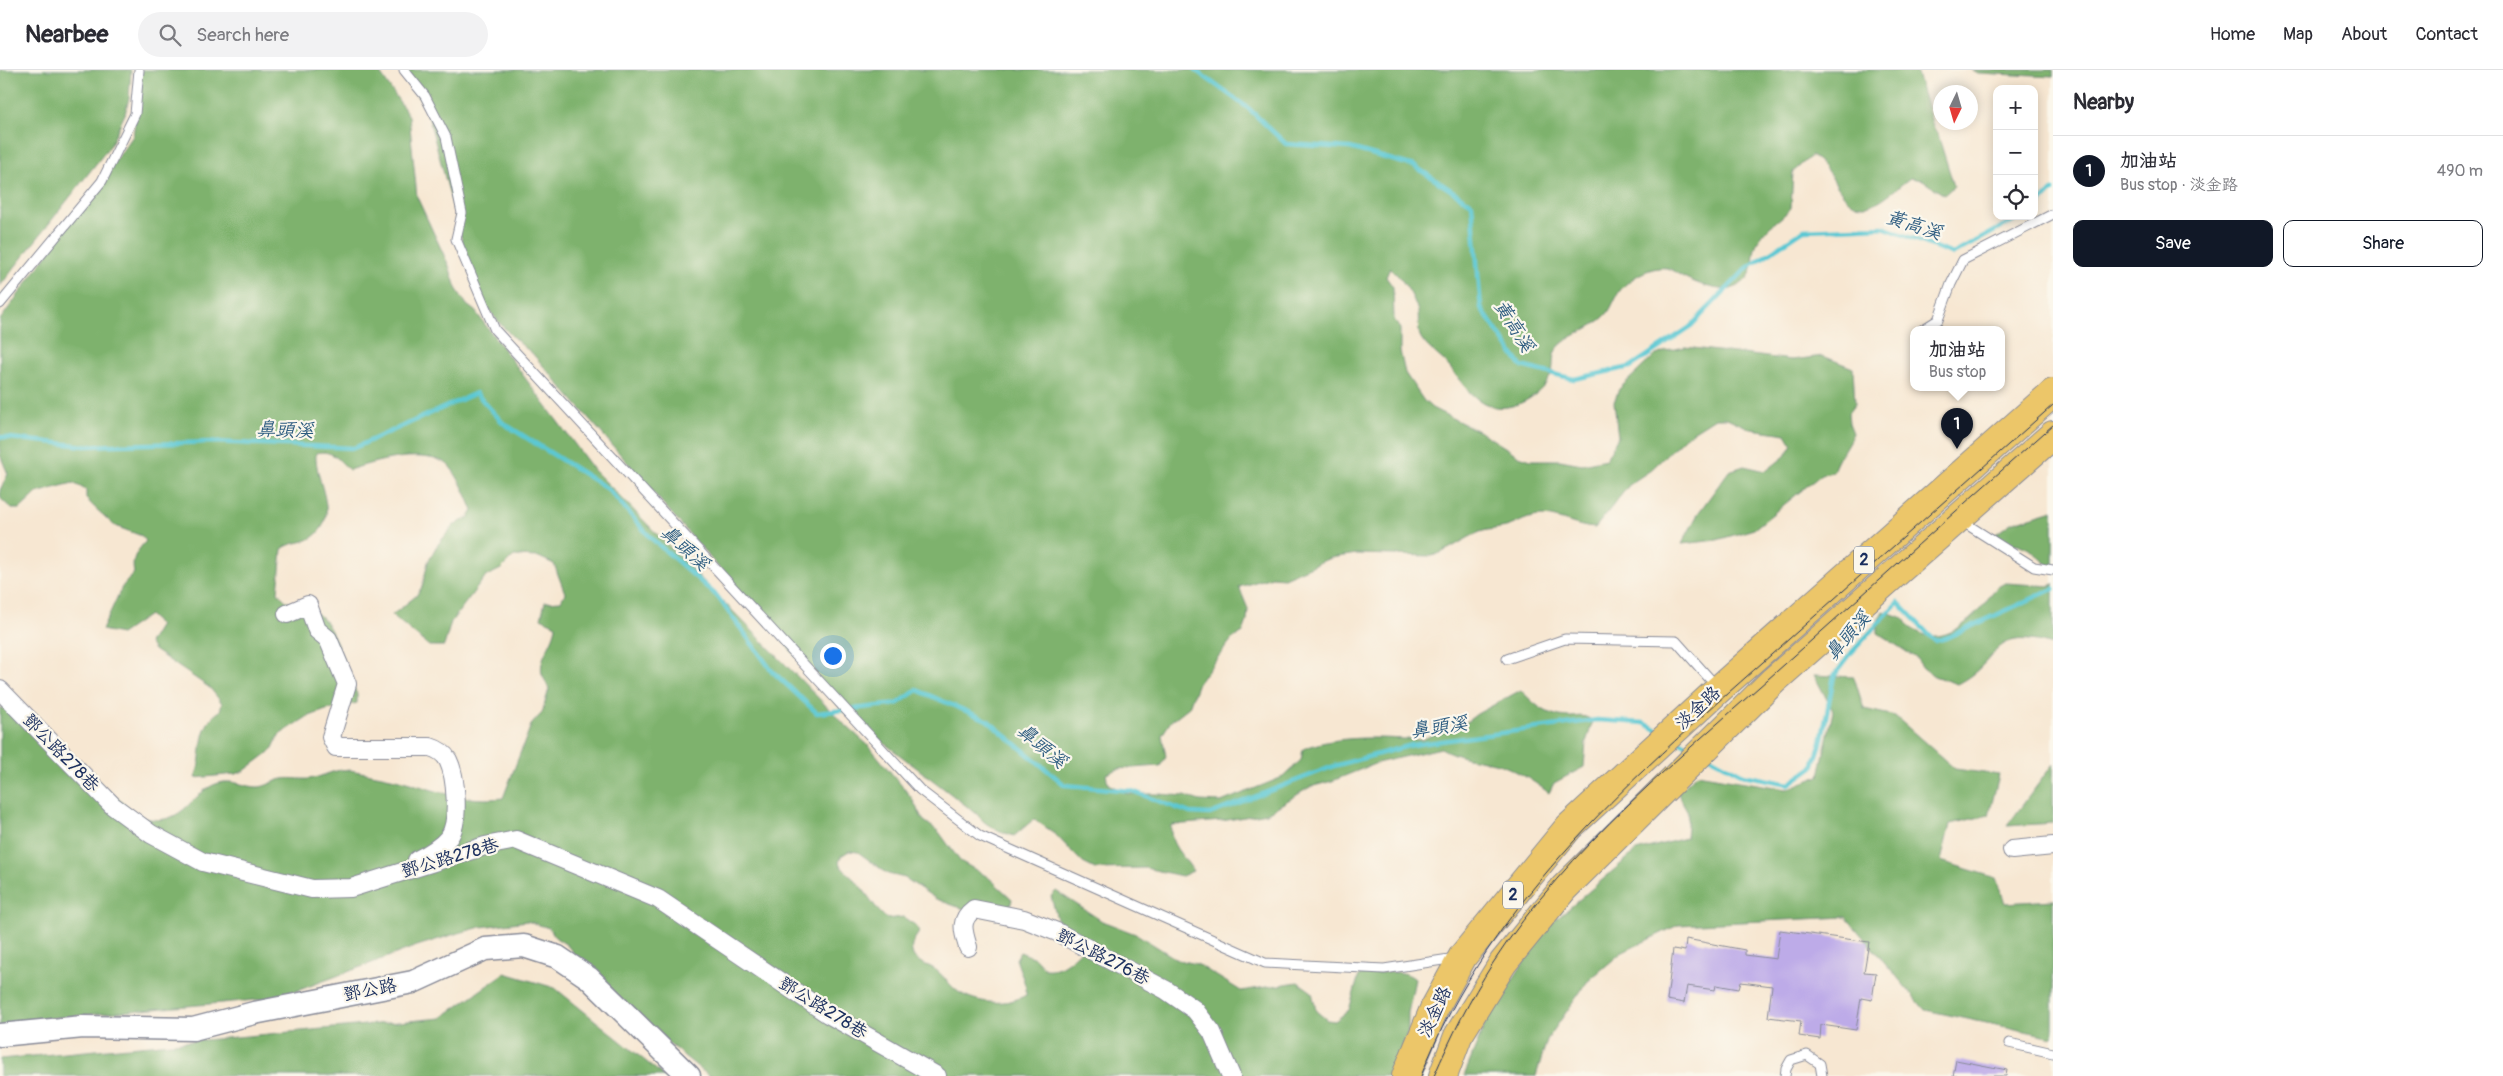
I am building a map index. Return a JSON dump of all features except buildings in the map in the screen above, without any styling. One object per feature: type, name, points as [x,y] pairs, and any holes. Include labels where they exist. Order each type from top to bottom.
[{"type":"main road","name":"淡金路","points":[[1406,1076],[1434,1008],[1463,956],[1569,827],[1719,689],[2053,393]]},
{"type":"main road","name":"淡金路","points":[[1443,1076],[1458,1036],[1503,963],[1564,888],[1773,681],[2053,435]]},
{"type":"street","points":[[286,614],[308,605],[317,630],[328,639],[347,684],[331,737],[336,747],[430,747],[440,751],[448,760],[455,790],[455,821],[450,836],[435,850],[389,876]]},
{"type":"street","name":"鄧公路278巷","points":[[0,690],[113,806],[151,834],[203,862],[312,888],[351,888],[485,846],[516,840],[658,899],[828,1014],[938,1076]]},
{"type":"street","points":[[2012,850],[2053,846]]},
{"type":"street","name":"鄧公路276巷","points":[[968,947],[962,928],[966,914],[974,909],[1024,920],[1057,932],[1166,990],[1196,1010],[1212,1032],[1231,1076]]},
{"type":"street","name":"鄧公路","points":[[0,1035],[83,1027],[193,1029],[254,1013],[413,982],[485,949],[524,946],[558,956],[589,978],[689,1076]]},
{"type":"lane","points":[[0,304],[102,181],[135,114],[139,70]]},
{"type":"lane","points":[[404,70],[425,96],[446,137],[462,213],[456,239],[495,330],[920,790],[980,836],[1266,963],[1384,969],[1463,956]]},
{"type":"lane","points":[[1928,326],[1938,320],[1951,284],[1963,260],[2053,214]]},
{"type":"lane","points":[[1957,518],[2034,567],[2053,570]]},
{"type":"lane","points":[[1507,659],[1565,639],[1676,641],[1719,689]]},
{"type":"lane","points":[[2009,1043],[2053,1053]]},
{"type":"lane","points":[[1785,1076],[1786,1069],[1791,1060],[1807,1055],[1820,1064],[1822,1076]]},
{"type":"green space","points":[[0,70],[131,70],[129,98],[125,114],[110,146],[0,286]]},
{"type":"green space","points":[[142,70],[378,70],[409,116],[417,197],[449,266],[456,288],[467,305],[475,311],[594,470],[843,723],[869,746],[911,797],[923,820],[939,832],[960,861],[988,877],[1012,899],[1010,907],[968,910],[936,899],[905,878],[888,874],[858,852],[849,851],[841,856],[839,863],[841,866],[864,890],[887,919],[903,917],[920,931],[912,946],[915,959],[936,970],[958,992],[969,997],[986,1002],[1019,999],[1026,995],[1026,987],[1016,959],[1020,952],[1035,958],[1045,969],[1051,969],[1062,966],[1086,946],[1057,919],[1051,896],[1056,891],[1102,921],[1138,935],[1178,960],[1197,964],[1241,991],[1298,982],[1312,992],[1316,1011],[1327,1020],[1335,1021],[1349,1010],[1359,975],[1388,972],[1403,973],[1415,979],[1408,1013],[1408,1031],[1392,1076],[709,1076],[668,1043],[582,964],[567,945],[556,938],[549,928],[527,921],[481,927],[455,934],[417,946],[278,998],[17,1021],[0,1026],[0,707],[12,714],[141,817],[156,820],[169,818],[179,813],[204,791],[213,785],[224,782],[261,787],[283,779],[310,779],[346,770],[395,779],[467,798],[503,798],[531,725],[542,713],[549,689],[541,667],[544,655],[553,638],[556,625],[541,618],[545,602],[561,601],[565,593],[554,564],[539,557],[514,556],[501,569],[485,577],[451,622],[444,646],[429,646],[392,615],[416,596],[422,587],[428,562],[436,547],[453,526],[469,517],[473,511],[453,470],[444,462],[421,457],[409,457],[372,463],[349,470],[331,454],[316,453],[316,464],[325,497],[325,519],[321,528],[313,537],[282,549],[278,592],[289,603],[316,613],[326,623],[336,641],[357,694],[357,703],[326,710],[307,717],[279,735],[272,750],[244,771],[236,774],[195,778],[204,733],[212,718],[220,711],[222,703],[210,688],[154,650],[149,643],[160,625],[149,615],[121,634],[102,630],[122,587],[134,573],[133,564],[135,556],[146,541],[142,536],[115,526],[86,498],[86,490],[73,483],[37,493],[20,509],[12,509],[1,499],[0,490],[8,474],[0,455],[0,320],[133,136]]},
{"type":"green space","points":[[406,70],[1916,70],[1933,130],[1935,130],[1938,135],[1954,186],[1944,195],[1923,180],[1910,178],[1879,201],[1861,206],[1852,203],[1843,195],[1824,167],[1811,156],[1793,172],[1791,208],[1760,238],[1755,249],[1751,271],[1745,281],[1732,288],[1717,289],[1693,281],[1667,268],[1643,273],[1623,287],[1606,315],[1560,345],[1554,355],[1552,372],[1543,388],[1527,400],[1509,407],[1491,406],[1476,398],[1445,362],[1426,345],[1420,335],[1418,312],[1414,300],[1403,282],[1390,268],[1386,277],[1393,287],[1394,319],[1400,329],[1400,351],[1405,373],[1424,401],[1432,408],[1484,434],[1519,456],[1531,460],[1560,460],[1582,464],[1606,459],[1618,437],[1614,402],[1619,389],[1654,356],[1685,347],[1792,360],[1823,356],[1853,368],[1855,404],[1848,413],[1853,433],[1833,472],[1822,474],[1754,529],[1717,540],[1682,544],[1699,512],[1729,471],[1744,466],[1766,471],[1785,456],[1792,444],[1786,434],[1751,429],[1727,418],[1715,418],[1685,437],[1651,470],[1630,484],[1595,528],[1581,526],[1556,518],[1537,516],[1506,527],[1480,532],[1432,556],[1357,554],[1330,558],[1284,578],[1272,577],[1239,587],[1248,609],[1247,621],[1243,632],[1232,639],[1197,685],[1189,707],[1171,721],[1162,735],[1166,757],[1160,766],[1118,769],[1106,774],[1108,784],[1128,794],[1185,796],[1200,801],[1221,802],[1283,777],[1301,760],[1303,749],[1317,744],[1347,739],[1422,740],[1432,735],[1457,729],[1477,714],[1521,690],[1537,706],[1549,713],[1571,717],[1583,716],[1593,721],[1586,742],[1584,767],[1554,783],[1549,793],[1506,767],[1459,756],[1441,748],[1377,763],[1332,781],[1310,787],[1267,813],[1222,821],[1171,825],[1174,844],[1193,871],[1182,876],[1145,868],[1095,869],[1083,863],[1054,833],[1034,819],[1014,836],[994,828],[846,714],[532,353],[508,332],[486,306],[475,288],[428,115]]},
{"type":"green space","points":[[1972,70],[2053,70],[2053,77],[1978,73]]},
{"type":"green space","points":[[2053,510],[2053,569],[2031,550],[2018,544],[2003,544],[1993,536],[2011,523]]},
{"type":"green space","points":[[2006,583],[2051,586],[2053,583],[2053,645],[2032,640],[2017,640],[2006,643],[1972,675],[1957,684],[1934,676],[1923,668],[1916,658],[1878,633],[1878,621],[1883,611],[1904,618],[1908,626],[1920,633],[1929,636],[1946,634],[1962,626],[1982,607],[1995,590]]},
{"type":"green space","points":[[1814,675],[1854,677],[1864,709],[1895,716],[1955,769],[1999,775],[1989,815],[1950,824],[1941,861],[1996,878],[2005,903],[2053,900],[2053,1037],[1925,1010],[1846,917],[1678,925],[1621,953],[1587,982],[1547,1040],[1536,1076],[1464,1076],[1487,1019],[1546,928],[1636,851],[1686,838],[1688,812],[1677,792],[1697,774],[1787,789],[1819,776],[1833,711]]},
{"type":"green space","points":[[2053,764],[2053,823],[2007,826]]},
{"type":"green space","points":[[505,973],[555,988],[664,1076],[0,1076],[0,1059],[441,1018]]},
{"type":"waterway","name":"黃高溪","points":[[1195,70],[1248,108],[1286,144],[1350,148],[1414,166],[1472,204],[1481,308],[1521,366],[1574,379],[1630,367],[1689,328],[1747,268],[1804,230],[1883,227],[1953,254],[2015,220]]},
{"type":"waterway","name":"黃高溪","points":[[2038,206],[2053,190]]},
{"type":"waterway","name":"鼻頭溪","points":[[0,437],[85,446],[214,442],[354,448],[476,393],[503,423],[608,489],[651,538],[717,596],[772,671],[817,713],[897,704],[917,690],[987,720],[1065,785],[1132,791],[1190,813],[1210,814],[1334,766],[1412,745],[1597,720],[1644,723],[1659,731]]},
{"type":"waterway","name":"鼻頭溪","points":[[1710,757],[1743,775],[1789,784],[1813,767],[1821,743],[1834,676],[1852,652],[1898,602],[1935,641],[1946,638],[2053,589]]},
{"type":"waterway","name":"鼻頭溪","points":[[1677,740],[1692,748]]},
{"type":"tram line","points":[[1421,1076],[1451,1011],[1487,951],[1528,894],[1574,841],[1623,790],[1675,741],[2053,405]]},
{"type":"tram line","points":[[1434,1076],[1461,1018],[1493,963],[1523,920],[1592,841],[1667,768],[2053,425]]},
{"type":"place","name":"加油站","points":[[1957,449]]}]
